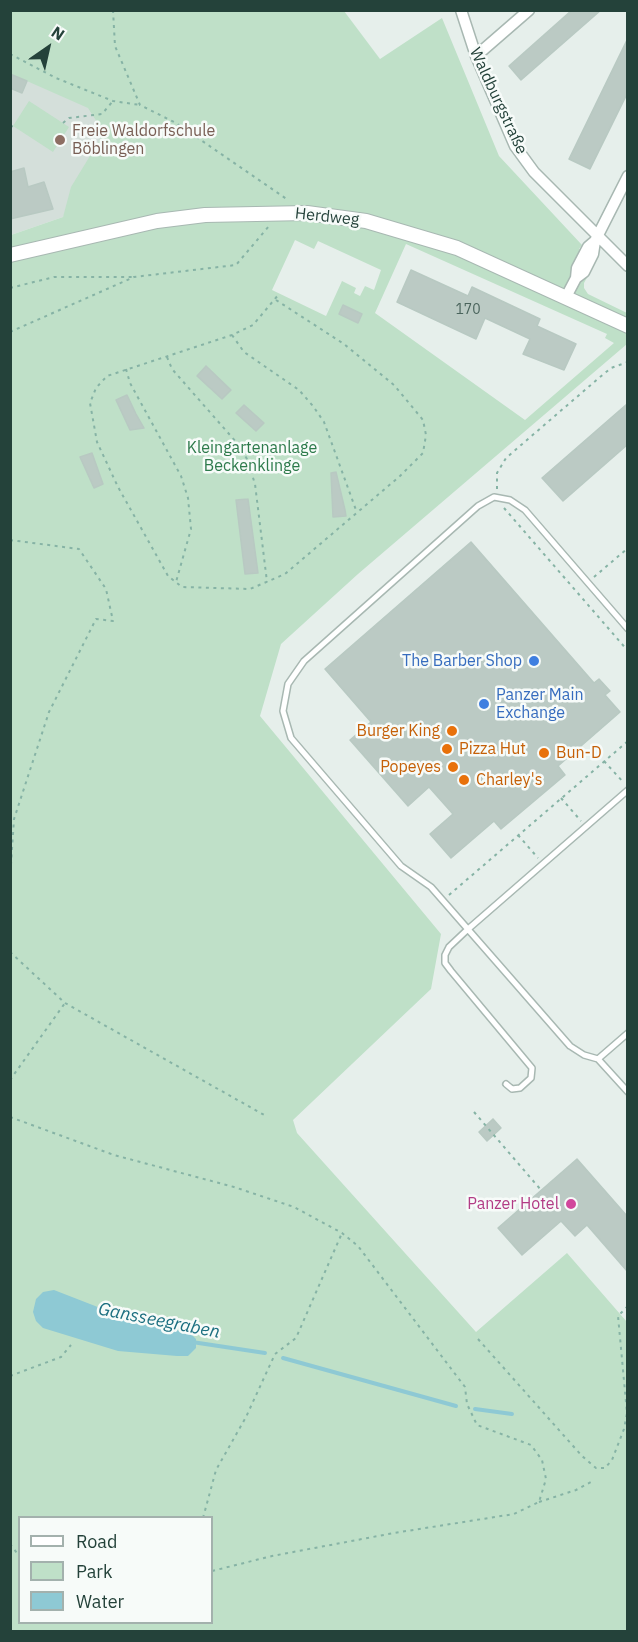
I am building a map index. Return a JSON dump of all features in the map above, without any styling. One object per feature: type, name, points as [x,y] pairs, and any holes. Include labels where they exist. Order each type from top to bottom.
[{"type":"street","name":"Waldburgstraße","points":[[460,10],[476,56],[515,146],[534,172],[596,239],[627,266]]},
{"type":"street","points":[[476,56],[530,10]]},
{"type":"street","points":[[566,301],[576,278],[584,272],[593,254],[596,239],[627,176]]},
{"type":"street","name":"Herdweg","points":[[10,255],[157,220],[205,215],[307,213],[366,221],[438,241],[566,301],[627,326]]},
{"type":"lane","points":[[627,629],[525,510],[510,500],[496,498],[478,506],[304,661],[288,684],[284,698],[286,725],[291,738],[401,866],[431,887],[570,1046],[584,1055],[598,1059],[627,1092]]},
{"type":"lane","points":[[506,1084],[512,1089],[520,1088],[531,1078],[532,1068],[446,963],[445,955],[449,947],[467,930],[627,789]]},
{"type":"lane","points":[[598,1059],[627,1033]]},
{"type":"path","points":[[113,10],[115,46],[140,105]]},
{"type":"path","points":[[10,54],[56,78],[113,101],[140,105],[176,123],[307,213]]},
{"type":"path","points":[[63,123],[69,118],[102,114],[113,101]]},
{"type":"path","points":[[10,288],[54,277],[135,277],[236,265],[276,213]]},
{"type":"path","points":[[10,332],[135,277]]},
{"type":"path","points":[[276,300],[344,345],[394,385],[423,420],[426,435],[423,453],[285,574],[250,589],[182,587],[168,576],[97,442],[90,403],[106,376],[232,335],[253,325],[279,294]]},
{"type":"path","points":[[232,335],[244,352],[299,390],[313,406],[324,422],[357,512]]},
{"type":"path","points":[[167,357],[172,369],[237,443],[247,459],[255,484],[267,582]]},
{"type":"path","points":[[627,362],[611,368],[506,458],[497,473],[496,498],[627,651]]},
{"type":"path","points":[[126,369],[130,383],[181,476],[188,498],[191,529],[176,582]]},
{"type":"path","points":[[10,540],[79,549],[106,589],[113,621],[96,620],[49,712],[14,819],[10,879]]},
{"type":"path","points":[[587,583],[627,548]]},
{"type":"path","points":[[442,901],[627,741]]},
{"type":"path","points":[[604,761],[627,789]]},
{"type":"path","points":[[561,798],[586,827]]},
{"type":"path","points":[[518,835],[543,864]]},
{"type":"path","points":[[10,952],[65,1004],[266,1116]]},
{"type":"path","points":[[10,1080],[65,1004]]},
{"type":"path","points":[[474,1112],[541,1190]]},
{"type":"path","points":[[10,1117],[114,1155],[234,1187],[294,1207],[342,1233],[358,1246],[465,1387],[467,1404],[477,1425],[531,1445],[537,1452],[542,1460],[546,1479],[539,1502]]},
{"type":"path","points":[[204,1516],[216,1470],[246,1417],[275,1354],[296,1338],[342,1233]]},
{"type":"path","points":[[478,1339],[582,1456],[596,1468],[605,1468],[612,1460],[624,1429],[627,1413],[618,1316],[627,1307]]},
{"type":"path","points":[[10,1376],[61,1357],[71,1345]]},
{"type":"path","points":[[213,1571],[384,1535],[514,1515],[539,1502],[576,1491],[591,1482]]},
{"type":"shaded area","name":"Freie Waldorfschule Böblingen","points":[[11,65],[124,110],[63,217],[11,235]]},
{"type":"green space","name":"Kleingartenanlage Beckenklinge","points":[[11,11],[344,11],[380,59],[442,18],[499,156],[582,245],[579,249],[599,256],[584,283],[588,294],[627,313],[627,344],[358,574],[281,644],[260,716],[441,934],[431,989],[293,1120],[297,1133],[476,1332],[567,1253],[627,1322],[627,1631],[11,1631],[11,235],[63,217],[71,187],[104,133],[88,108],[11,74]],"holes":[[[295,240],[314,249],[318,241],[381,270],[374,290],[365,286],[360,296],[354,293],[356,288],[342,281],[326,316],[272,290]],[[406,244],[607,334],[605,338],[614,343],[525,420],[375,313]],[[101,1309],[126,1318],[175,1327],[33,1312]]]},
{"type":"green space","points":[[29,101],[69,127],[53,152],[13,126]]},
{"type":"water","points":[[54,1290],[126,1318],[190,1333],[196,1339],[196,1348],[188,1356],[118,1351],[43,1328],[36,1321],[33,1312],[36,1299],[43,1292]]},
{"type":"building","points":[[572,10],[601,10],[521,80],[509,66]]},
{"type":"building","points":[[627,40],[627,94],[590,169],[569,159]]},
{"type":"building","points":[[10,74],[27,81],[22,93],[10,88]]},
{"type":"building","points":[[24,168],[28,187],[44,182],[53,209],[10,219],[10,172]]},
{"type":"building","points":[[411,270],[468,296],[472,287],[540,319],[537,326],[576,344],[564,370],[523,354],[530,339],[485,318],[476,339],[397,302]]},
{"type":"building","points":[[343,305],[362,314],[358,323],[339,314]]},
{"type":"building","points":[[206,366],[231,390],[222,399],[197,376]]},
{"type":"building","points":[[127,395],[144,428],[130,430],[116,400]]},
{"type":"building","points":[[627,404],[627,445],[563,501],[542,478]]},
{"type":"building","points":[[244,405],[264,423],[256,431],[236,413]]},
{"type":"building","points":[[92,453],[103,484],[94,488],[80,457]]},
{"type":"building","points":[[336,472],[346,516],[333,517],[331,473]]},
{"type":"building","points":[[248,499],[258,573],[245,574],[236,500]]},
{"type":"building","name":"Panzer Main Exchange","points":[[471,542],[594,683],[599,679],[610,691],[605,695],[620,712],[558,766],[565,775],[501,829],[494,821],[451,858],[430,834],[453,814],[429,787],[408,806],[350,740],[371,722],[325,669]]},
{"type":"building","points":[[493,1119],[501,1128],[487,1141],[479,1132]]},
{"type":"building","name":"Panzer Hotel","points":[[577,1159],[627,1216],[627,1271],[587,1225],[575,1236],[561,1221],[522,1255],[498,1228]]},
{"type":"waterway","name":"Gansseegraben","points":[[192,1342],[265,1353]]},
{"type":"waterway","name":"Gansseegraben","points":[[283,1358],[456,1406]]},
{"type":"waterway","name":"Gansseegraben","points":[[475,1409],[512,1414]]},
{"type":"place","name":"Freie Waldorfschule Böblingen","points":[[60,140]]},
{"type":"place","name":"The Barber Shop","points":[[534,661]]},
{"type":"place","name":"Panzer Main Exchange","points":[[484,704]]},
{"type":"place","name":"Burger King","points":[[452,731]]},
{"type":"place","name":"Pizza Hut","points":[[447,749]]},
{"type":"place","name":"Bun-D","points":[[544,753]]},
{"type":"place","name":"Popeyes","points":[[453,767]]},
{"type":"place","name":"Charley's","points":[[464,780]]},
{"type":"place","name":"Panzer Hotel","points":[[571,1204]]}]
